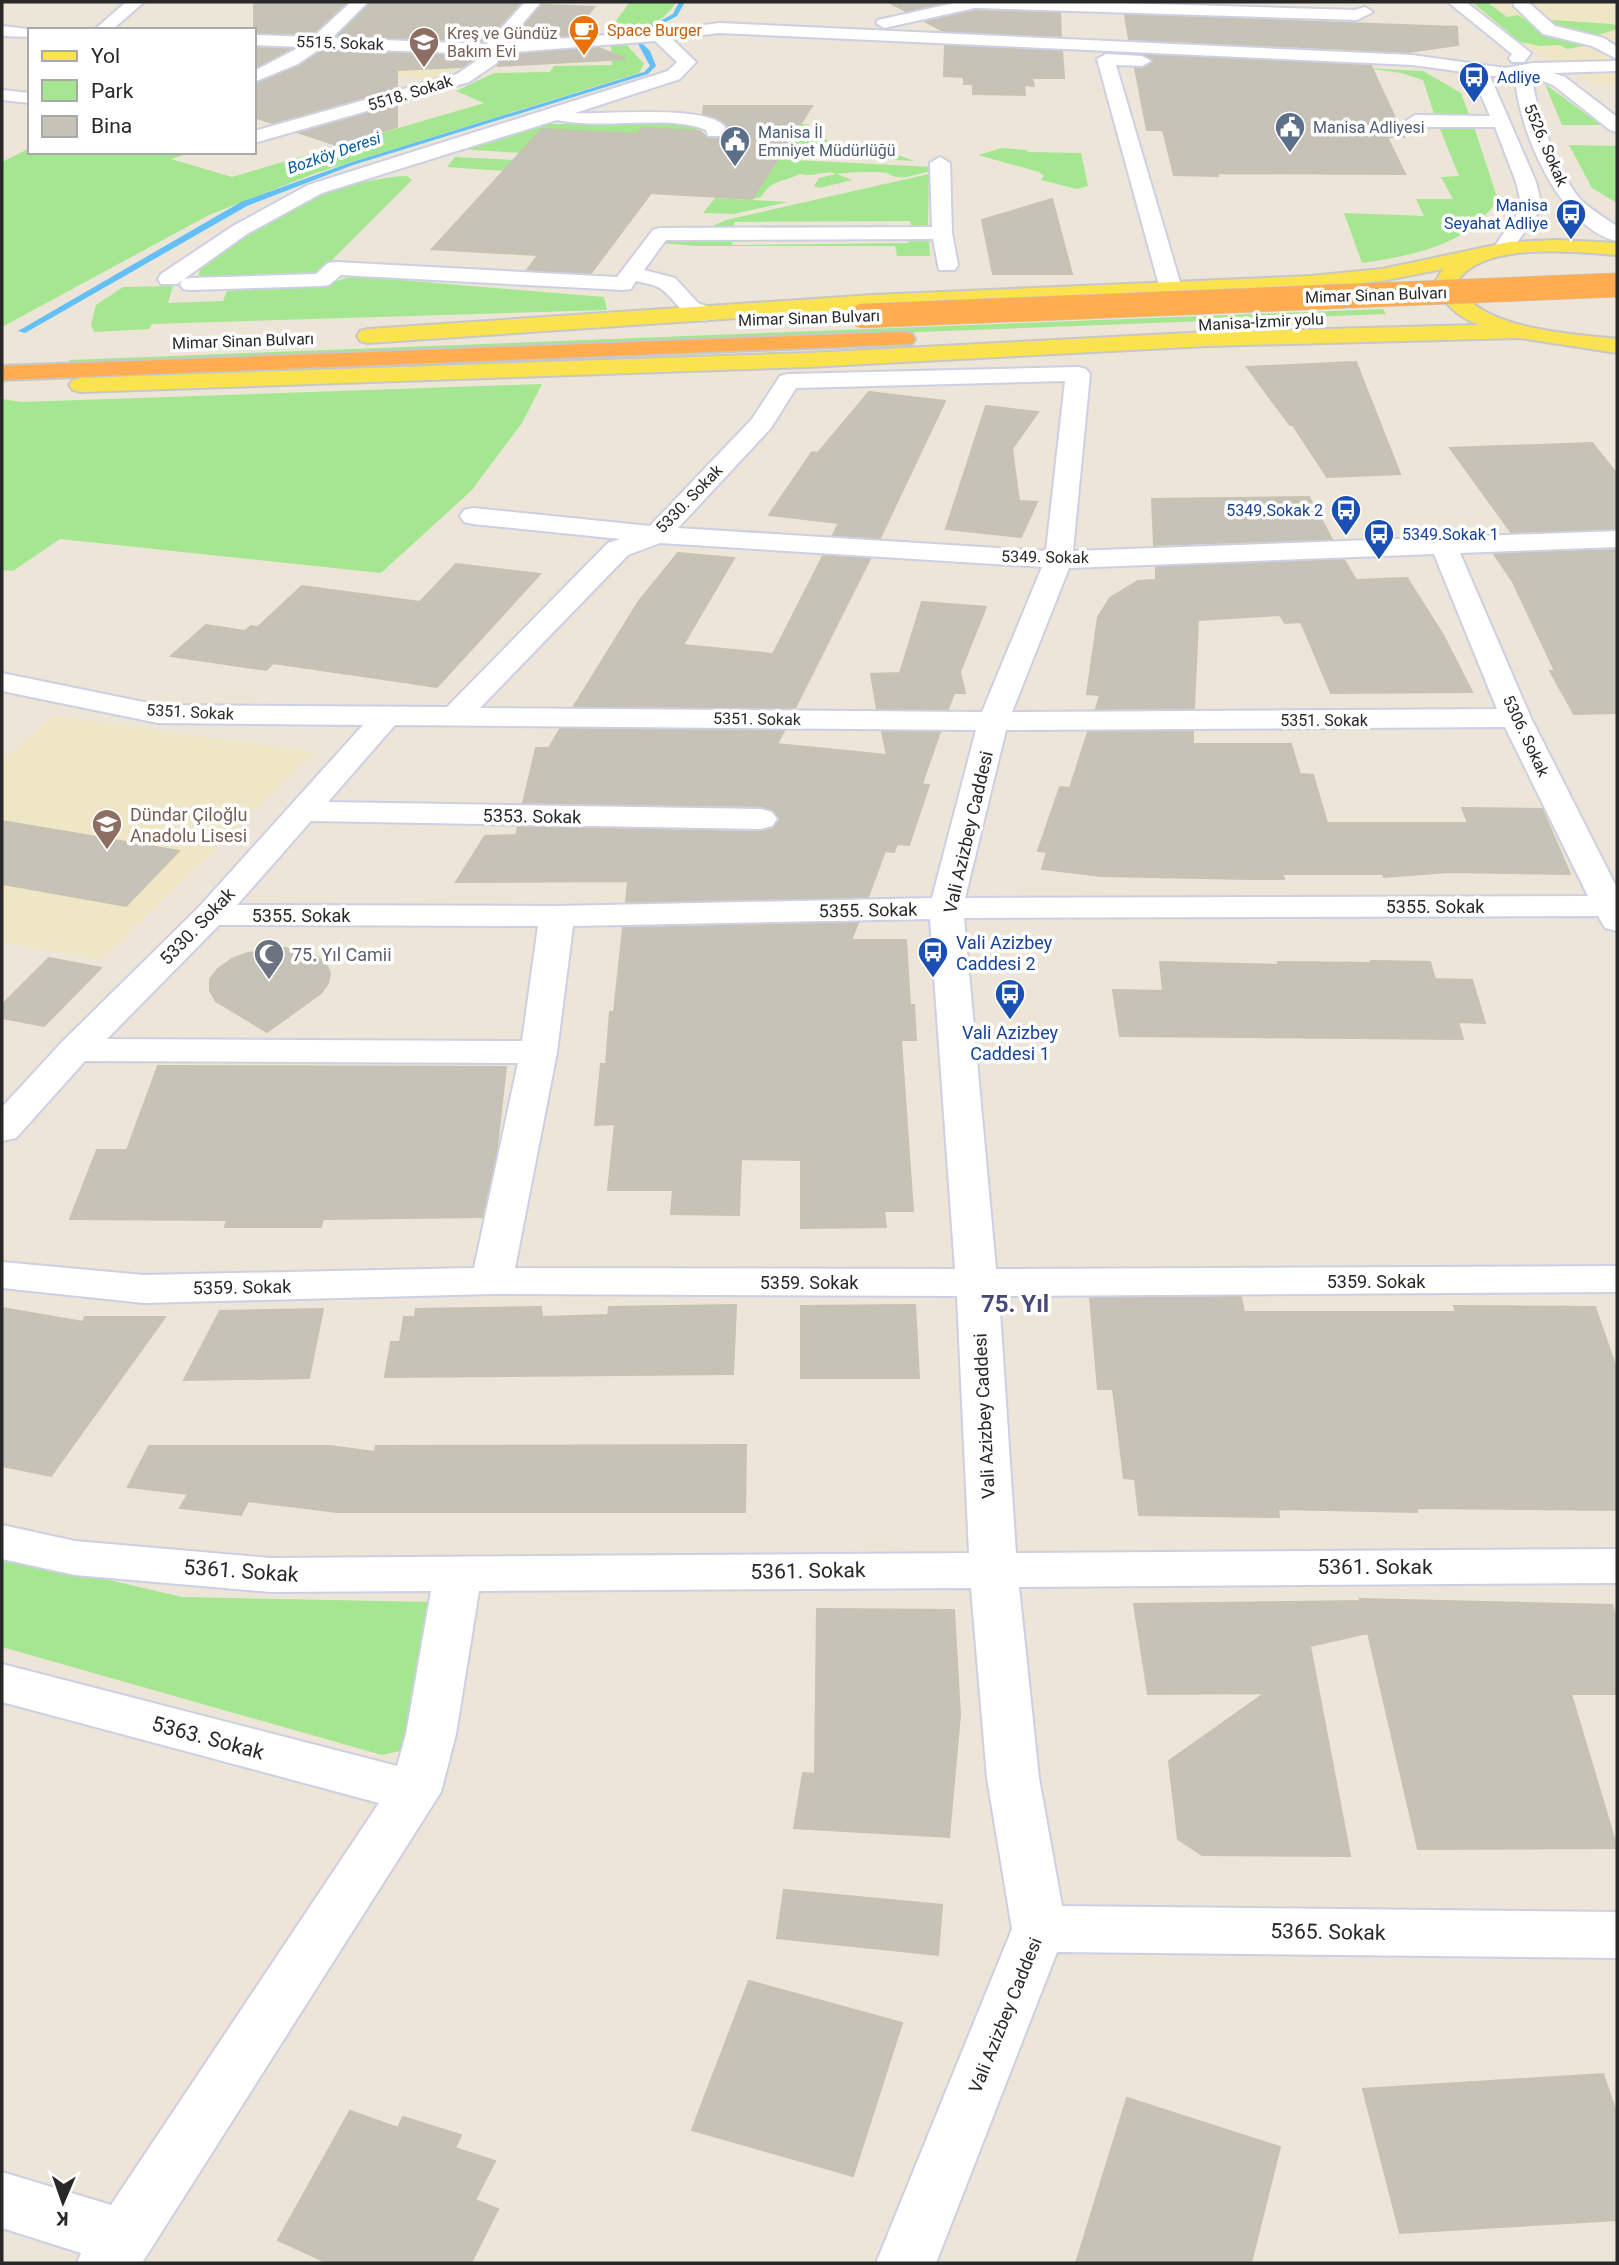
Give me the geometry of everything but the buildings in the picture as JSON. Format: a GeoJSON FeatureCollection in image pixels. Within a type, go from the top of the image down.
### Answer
{"type":"FeatureCollection","features":[{"type":"Feature","properties":{"kind":"highway","name":"Mimar Sinan Bulvarı"},"geometry":{"type":"LineString","coordinates":[[341,337],[1617,285]]}},
{"type":"Feature","properties":{"kind":"highway","name":"Manisa-İzmir yolu"},"geometry":{"type":"LineString","coordinates":[[904,339],[1617,306]]}},
{"type":"Feature","properties":{"kind":"highway","name":"Mimar Sinan Bulvarı"},"geometry":{"type":"LineString","coordinates":[[2,373],[391,356],[904,339]]}},
{"type":"Feature","properties":{"kind":"highway"},"geometry":{"type":"LineString","coordinates":[[2,388],[809,344]]}},
{"type":"Feature","properties":{"kind":"highway"},"geometry":{"type":"LineString","coordinates":[[2,351],[97,347]]}},
{"type":"Feature","properties":{"kind":"main road"},"geometry":{"type":"LineString","coordinates":[[368,336],[872,302],[1310,282],[1382,275],[1502,250],[1550,245],[1617,249]]}},
{"type":"Feature","properties":{"kind":"main road"},"geometry":{"type":"LineString","coordinates":[[1478,256],[1455,267],[1446,282],[1452,297],[1472,313],[1520,331],[1549,338],[1617,345]]}},
{"type":"Feature","properties":{"kind":"main road"},"geometry":{"type":"LineString","coordinates":[[81,385],[808,360],[1222,338],[1520,331]]}},
{"type":"Feature","properties":{"kind":"main road"},"geometry":{"type":"LineString","coordinates":[[1549,338],[1617,370]]}},
{"type":"Feature","properties":{"kind":"street"},"geometry":{"type":"LineString","coordinates":[[104,28],[136,2]]}},
{"type":"Feature","properties":{"kind":"street"},"geometry":{"type":"LineString","coordinates":[[256,76],[292,60],[317,43],[360,2]]}},
{"type":"Feature","properties":{"kind":"street","name":"5518. Sokak"},"geometry":{"type":"LineString","coordinates":[[256,136],[463,78],[491,60],[491,49],[533,2]]}},
{"type":"Feature","properties":{"kind":"street"},"geometry":{"type":"LineString","coordinates":[[859,31],[977,2],[1357,15],[1372,13],[1353,9],[1168,2]]}},
{"type":"Feature","properties":{"kind":"street"},"geometry":{"type":"LineString","coordinates":[[1041,2],[1049,2]]}},
{"type":"Feature","properties":{"kind":"street","name":"5526. Sokak"},"geometry":{"type":"LineString","coordinates":[[1456,2],[1522,53],[1528,105],[1561,184],[1572,202],[1617,235]]}},
{"type":"Feature","properties":{"kind":"street"},"geometry":{"type":"LineString","coordinates":[[1520,3],[1549,30],[1598,42],[1617,56]]}},
{"type":"Feature","properties":{"kind":"street"},"geometry":{"type":"LineString","coordinates":[[719,28],[729,12]]}},
{"type":"Feature","properties":{"kind":"street","name":"5515. Sokak"},"geometry":{"type":"LineString","coordinates":[[256,40],[491,49],[659,36],[719,28],[1412,60],[1474,60],[1495,72],[1525,67]]}},
{"type":"Feature","properties":{"kind":"street"},"geometry":{"type":"LineString","coordinates":[[2,31],[28,32]]}},
{"type":"Feature","properties":{"kind":"street"},"geometry":{"type":"LineString","coordinates":[[169,279],[240,230],[315,189],[674,75],[687,62],[659,36]]}},
{"type":"Feature","properties":{"kind":"street"},"geometry":{"type":"LineString","coordinates":[[1598,42],[1617,36]]}},
{"type":"Feature","properties":{"kind":"street"},"geometry":{"type":"LineString","coordinates":[[1525,67],[1617,56]]}},
{"type":"Feature","properties":{"kind":"street"},"geometry":{"type":"LineString","coordinates":[[1158,62],[1106,59],[1171,289]]}},
{"type":"Feature","properties":{"kind":"street","name":"5526. Sokak"},"geometry":{"type":"LineString","coordinates":[[1474,60],[1526,182],[1532,207],[1502,250]]}},
{"type":"Feature","properties":{"kind":"street"},"geometry":{"type":"LineString","coordinates":[[1525,67],[1617,66]]}},
{"type":"Feature","properties":{"kind":"street"},"geometry":{"type":"LineString","coordinates":[[1525,67],[1559,81],[1617,126]]}},
{"type":"Feature","properties":{"kind":"street"},"geometry":{"type":"LineString","coordinates":[[2,95],[27,95]]}},
{"type":"Feature","properties":{"kind":"street"},"geometry":{"type":"LineString","coordinates":[[556,114],[599,120],[683,119],[710,122],[716,127],[715,132]]}},
{"type":"Feature","properties":{"kind":"street"},"geometry":{"type":"LineString","coordinates":[[256,119],[303,124]]}},
{"type":"Feature","properties":{"kind":"street"},"geometry":{"type":"LineString","coordinates":[[1415,121],[1502,122]]}},
{"type":"Feature","properties":{"kind":"street"},"geometry":{"type":"LineString","coordinates":[[940,163],[942,233],[947,265]]}},
{"type":"Feature","properties":{"kind":"street"},"geometry":{"type":"LineString","coordinates":[[664,227],[698,229],[704,222],[699,216],[689,214]]}},
{"type":"Feature","properties":{"kind":"street"},"geometry":{"type":"LineString","coordinates":[[664,227],[942,233]]}},
{"type":"Feature","properties":{"kind":"street"},"geometry":{"type":"LineString","coordinates":[[627,279],[664,227]]}},
{"type":"Feature","properties":{"kind":"street"},"geometry":{"type":"LineString","coordinates":[[191,284],[321,280],[336,268],[627,279],[667,283],[690,308],[707,314]]}},
{"type":"Feature","properties":{"kind":"street"},"geometry":{"type":"LineString","coordinates":[[627,279],[648,293],[653,303],[646,314],[637,318]]}},
{"type":"Feature","properties":{"kind":"street","name":"Vali Azizbey Caddesi"},"geometry":{"type":"LineString","coordinates":[[788,381],[1078,374],[1059,560],[993,722],[946,908],[977,1283],[993,1569],[1013,1778],[1039,1929],[906,2263]]}},
{"type":"Feature","properties":{"kind":"street","name":"5330. Sokak"},"geometry":{"type":"LineString","coordinates":[[455,716],[618,550],[657,535],[762,423],[788,381]]}},
{"type":"Feature","properties":{"kind":"street","name":"5349. Sokak"},"geometry":{"type":"LineString","coordinates":[[474,516],[657,535],[1059,560],[1617,539]]}},
{"type":"Feature","properties":{"kind":"street","name":"5306. Sokak"},"geometry":{"type":"LineString","coordinates":[[1444,546],[1516,718],[1613,914]]}},
{"type":"Feature","properties":{"kind":"street","name":"5351. Sokak"},"geometry":{"type":"LineString","coordinates":[[4,685],[158,714],[993,722],[1516,718]]}},
{"type":"Feature","properties":{"kind":"street","name":"5330. Sokak"},"geometry":{"type":"LineString","coordinates":[[2,1130],[75,1050],[209,915],[386,717]]}},
{"type":"Feature","properties":{"kind":"street","name":"5353. Sokak"},"geometry":{"type":"LineString","coordinates":[[303,811],[761,818]]}},
{"type":"Feature","properties":{"kind":"street","name":"5355. Sokak"},"geometry":{"type":"LineString","coordinates":[[209,915],[557,916],[946,908],[1613,914]]}},
{"type":"Feature","properties":{"kind":"street"},"geometry":{"type":"LineString","coordinates":[[492,1281],[539,1052],[557,916]]}},
{"type":"Feature","properties":{"kind":"street"},"geometry":{"type":"LineString","coordinates":[[75,1050],[539,1052]]}},
{"type":"Feature","properties":{"kind":"street","name":"5359. Sokak"},"geometry":{"type":"LineString","coordinates":[[2,1275],[144,1289],[492,1281],[977,1283],[1617,1279]]}},
{"type":"Feature","properties":{"kind":"street","name":"5361. Sokak"},"geometry":{"type":"LineString","coordinates":[[2,1542],[75,1558],[270,1575],[1617,1566]]}},
{"type":"Feature","properties":{"kind":"street"},"geometry":{"type":"LineString","coordinates":[[2,2200],[115,2250],[415,1792],[431,1734],[458,1575]]}},
{"type":"Feature","properties":{"kind":"street","name":"5363. Sokak"},"geometry":{"type":"LineString","coordinates":[[2,1683],[415,1792]]}},
{"type":"Feature","properties":{"kind":"street","name":"5365. Sokak"},"geometry":{"type":"LineString","coordinates":[[1039,1929],[1617,1935]]}},
{"type":"Feature","properties":{"kind":"shaded area"},"geometry":{"type":"Polygon","coordinates":[[[1470,2],[1617,2],[1617,86],[1594,84],[1512,38],[1470,2]]]}},
{"type":"Feature","properties":{"kind":"shaded area","name":"Kreş ve Gündüz Bakım Evi"},"geometry":{"type":"Polygon","coordinates":[[[417,55],[469,64],[428,81],[382,73],[417,55]]]}},
{"type":"Feature","properties":{"kind":"shaded area","name":"Dündar Çiloğlu Anadolu Lisesi"},"geometry":{"type":"Polygon","coordinates":[[[53,716],[315,752],[101,960],[2,942],[2,761],[53,716]]]}},
{"type":"Feature","properties":{"kind":"green space"},"geometry":{"type":"Polygon","coordinates":[[[630,2],[676,2],[671,10],[648,27],[630,33],[611,33],[610,29],[630,2]]]}},
{"type":"Feature","properties":{"kind":"green space"},"geometry":{"type":"Polygon","coordinates":[[[1472,2],[1487,2],[1507,17],[1518,15],[1539,31],[1571,38],[1584,46],[1567,49],[1560,45],[1540,46],[1520,42],[1472,2]]]}},
{"type":"Feature","properties":{"kind":"green space"},"geometry":{"type":"Polygon","coordinates":[[[1554,20],[1611,24],[1617,25],[1617,29],[1588,38],[1546,23],[1554,20]]]}},
{"type":"Feature","properties":{"kind":"green space"},"geometry":{"type":"Polygon","coordinates":[[[626,44],[644,64],[639,73],[316,173],[209,215],[2,327],[2,162],[28,149],[28,154],[187,154],[171,159],[232,177],[484,103],[456,91],[494,73],[550,72],[554,66],[612,65],[611,46],[626,44]]]}},
{"type":"Feature","properties":{"kind":"green space"},"geometry":{"type":"Polygon","coordinates":[[[1365,68],[1423,71],[1461,93],[1470,117],[1435,117],[1423,80],[1401,73],[1365,68]]]}},
{"type":"Feature","properties":{"kind":"green space"},"geometry":{"type":"Polygon","coordinates":[[[1545,84],[1601,125],[1562,125],[1545,84]]]}},
{"type":"Feature","properties":{"kind":"green space"},"geometry":{"type":"Polygon","coordinates":[[[531,124],[688,124],[698,128],[696,131],[643,128],[637,134],[521,153],[458,149],[531,124]]]}},
{"type":"Feature","properties":{"kind":"green space"},"geometry":{"type":"Polygon","coordinates":[[[810,124],[795,129],[884,159],[797,155],[795,160],[932,167],[930,171],[905,177],[876,172],[837,174],[852,180],[819,188],[814,186],[819,178],[836,174],[800,174],[774,184],[761,197],[752,199],[788,143],[737,125],[810,124]]]}},
{"type":"Feature","properties":{"kind":"green space"},"geometry":{"type":"Polygon","coordinates":[[[1438,124],[1473,124],[1498,200],[1475,225],[1447,242],[1405,256],[1362,263],[1344,213],[1424,216],[1416,199],[1453,199],[1441,177],[1459,176],[1438,124]]]}},
{"type":"Feature","properties":{"kind":"green space"},"geometry":{"type":"Polygon","coordinates":[[[1569,145],[1617,146],[1617,203],[1592,188],[1569,145]]]}},
{"type":"Feature","properties":{"kind":"green space"},"geometry":{"type":"Polygon","coordinates":[[[1002,148],[1028,152],[1081,153],[1088,186],[1077,189],[1041,180],[1044,176],[1039,172],[978,155],[1002,148]]]}},
{"type":"Feature","properties":{"kind":"green space"},"geometry":{"type":"Polygon","coordinates":[[[900,156],[915,161],[887,160],[900,156]]]}},
{"type":"Feature","properties":{"kind":"green space"},"geometry":{"type":"Polygon","coordinates":[[[455,157],[514,160],[504,171],[447,167],[455,157]]]}},
{"type":"Feature","properties":{"kind":"green space"},"geometry":{"type":"Polygon","coordinates":[[[929,174],[928,225],[912,227],[910,221],[735,222],[733,228],[710,227],[726,220],[929,174]]]}},
{"type":"Feature","properties":{"kind":"green space"},"geometry":{"type":"Polygon","coordinates":[[[407,176],[412,180],[328,264],[314,274],[202,279],[199,276],[200,268],[222,249],[339,183],[407,176]]]}},
{"type":"Feature","properties":{"kind":"green space"},"geometry":{"type":"Polygon","coordinates":[[[715,198],[788,202],[734,214],[703,213],[715,198]]]}},
{"type":"Feature","properties":{"kind":"green space"},"geometry":{"type":"Polygon","coordinates":[[[663,239],[732,239],[732,245],[908,243],[910,239],[929,239],[930,256],[897,256],[895,246],[695,246],[661,243],[663,239]]]}},
{"type":"Feature","properties":{"kind":"green space"},"geometry":{"type":"Polygon","coordinates":[[[352,276],[604,297],[607,310],[152,324],[149,329],[94,332],[91,325],[96,305],[123,287],[173,286],[168,303],[223,301],[227,291],[235,291],[235,288],[322,286],[352,276]]]}},
{"type":"Feature","properties":{"kind":"green space"},"geometry":{"type":"Polygon","coordinates":[[[1383,309],[1386,314],[66,365],[70,360],[1383,309]]]}},
{"type":"Feature","properties":{"kind":"green space"},"geometry":{"type":"Polygon","coordinates":[[[542,384],[522,423],[472,490],[381,573],[60,539],[13,571],[2,570],[2,399],[22,402],[542,384]]]}},
{"type":"Feature","properties":{"kind":"green space"},"geometry":{"type":"Polygon","coordinates":[[[2,1555],[182,1597],[431,1602],[404,1750],[382,1755],[2,1647],[2,1555]]]}},
{"type":"Feature","properties":{"kind":"waterway","name":"Bozköy Deresi"},"geometry":{"type":"LineString","coordinates":[[645,31],[675,15],[682,2]]}},
{"type":"Feature","properties":{"kind":"waterway","name":"Bozköy Deresi"},"geometry":{"type":"LineString","coordinates":[[22,331],[244,204],[351,164],[646,73],[653,66],[647,51],[639,43]]}},
{"type":"Feature","properties":{"kind":"place","name":"Space Burger"},"geometry":{"type":"Point","coordinates":[584,57]}},
{"type":"Feature","properties":{"kind":"place","name":"Kreş ve Gündüz Bakım Evi"},"geometry":{"type":"Point","coordinates":[424,69]}},
{"type":"Feature","properties":{"kind":"place","name":"Adliye"},"geometry":{"type":"Point","coordinates":[1474,104]}},
{"type":"Feature","properties":{"kind":"place","name":"Manisa Adliyesi"},"geometry":{"type":"Point","coordinates":[1290,154]}},
{"type":"Feature","properties":{"kind":"place","name":"Manisa İl Emniyet Müdürlüğü"},"geometry":{"type":"Point","coordinates":[735,168]}},
{"type":"Feature","properties":{"kind":"place","name":"Manisa Seyahat Adliye"},"geometry":{"type":"Point","coordinates":[1571,241]}},
{"type":"Feature","properties":{"kind":"place","name":"5349.Sokak 2"},"geometry":{"type":"Point","coordinates":[1346,537]}},
{"type":"Feature","properties":{"kind":"place","name":"5349.Sokak 1"},"geometry":{"type":"Point","coordinates":[1379,561]}},
{"type":"Feature","properties":{"kind":"place","name":"Dündar Çiloğlu Anadolu Lisesi"},"geometry":{"type":"Point","coordinates":[107,851]}},
{"type":"Feature","properties":{"kind":"place","name":"Vali Azizbey Caddesi 2"},"geometry":{"type":"Point","coordinates":[933,979]}},
{"type":"Feature","properties":{"kind":"place","name":"75. Yıl Camii"},"geometry":{"type":"Point","coordinates":[269,981]}},
{"type":"Feature","properties":{"kind":"place","name":"Vali Azizbey Caddesi 1"},"geometry":{"type":"Point","coordinates":[1010,1021]}},
{"type":"Feature","properties":{"kind":"district","name":"75. Yıl"},"geometry":{"type":"Point","coordinates":[1015,1304]}}]}
